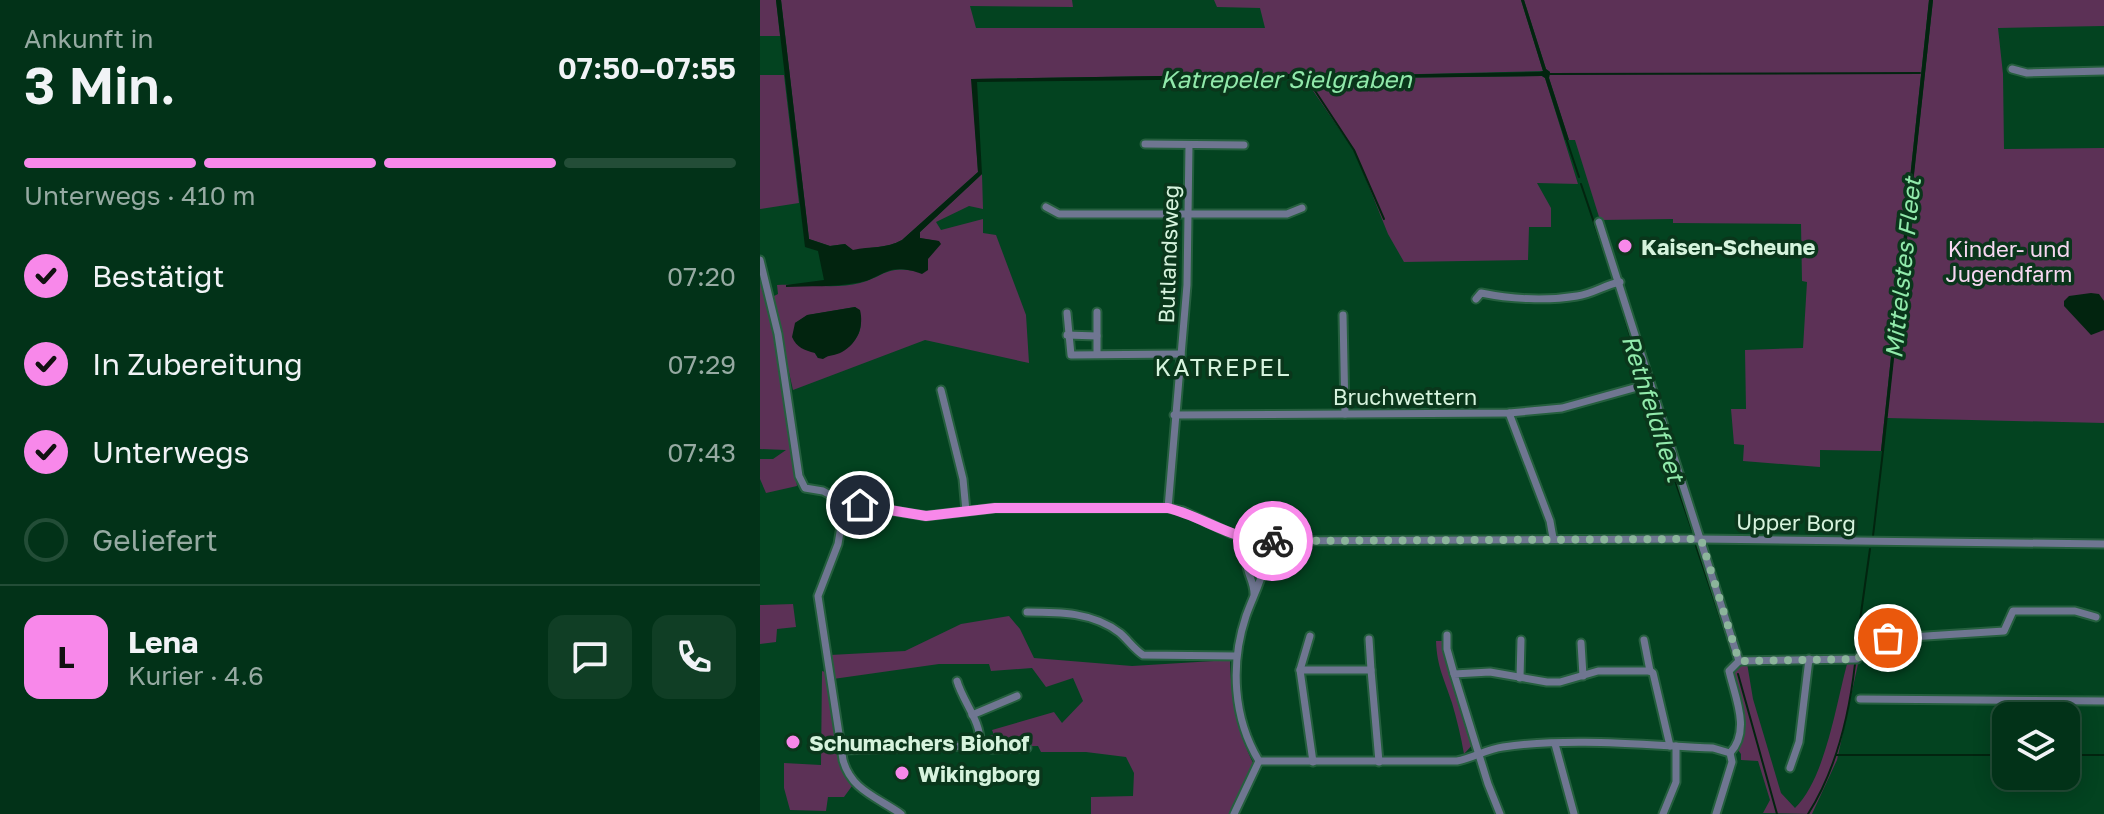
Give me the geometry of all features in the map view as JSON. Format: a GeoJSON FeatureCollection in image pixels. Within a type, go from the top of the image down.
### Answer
{"type":"FeatureCollection","features":[{"type":"Feature","properties":{"kind":"street"},"geometry":{"type":"LineString","coordinates":[[2012,69],[2027,73],[2104,71]]}},
{"type":"Feature","properties":{"kind":"street"},"geometry":{"type":"LineString","coordinates":[[1145,144],[1244,145]]}},
{"type":"Feature","properties":{"kind":"street","name":"Butlandsweg"},"geometry":{"type":"LineString","coordinates":[[1168,508],[1187,285],[1189,145]]}},
{"type":"Feature","properties":{"kind":"street"},"geometry":{"type":"LineString","coordinates":[[1046,207],[1059,214],[1287,214],[1302,208]]}},
{"type":"Feature","properties":{"kind":"street"},"geometry":{"type":"LineString","coordinates":[[1599,222],[1739,661]]}},
{"type":"Feature","properties":{"kind":"street","name":"Upper Borg"},"geometry":{"type":"LineString","coordinates":[[760,260],[778,334],[799,476],[805,488],[823,491],[845,503],[926,516],[995,508],[1168,508],[1183,511],[1232,534],[1263,541],[1553,538],[2104,544]]}},
{"type":"Feature","properties":{"kind":"street"},"geometry":{"type":"LineString","coordinates":[[1476,299],[1481,293],[1504,298],[1577,296],[1594,292],[1606,284],[1620,282]]}},
{"type":"Feature","properties":{"kind":"street"},"geometry":{"type":"LineString","coordinates":[[1097,312],[1097,354]]}},
{"type":"Feature","properties":{"kind":"street"},"geometry":{"type":"LineString","coordinates":[[1067,313],[1071,355],[1181,354]]}},
{"type":"Feature","properties":{"kind":"street"},"geometry":{"type":"LineString","coordinates":[[1343,315],[1345,414]]}},
{"type":"Feature","properties":{"kind":"street"},"geometry":{"type":"LineString","coordinates":[[1067,335],[1097,336]]}},
{"type":"Feature","properties":{"kind":"street","name":"Bruchwettern"},"geometry":{"type":"LineString","coordinates":[[1174,415],[1509,413],[1562,408],[1634,388]]}},
{"type":"Feature","properties":{"kind":"street"},"geometry":{"type":"LineString","coordinates":[[941,390],[963,479],[966,511]]}},
{"type":"Feature","properties":{"kind":"street"},"geometry":{"type":"LineString","coordinates":[[1509,413],[1550,521],[1553,538]]}},
{"type":"Feature","properties":{"kind":"street"},"geometry":{"type":"LineString","coordinates":[[845,503],[838,544],[818,596],[842,750],[846,771],[852,782],[901,814]]}},
{"type":"Feature","properties":{"kind":"street"},"geometry":{"type":"LineString","coordinates":[[1259,761],[1249,742],[1240,712],[1236,656],[1265,564],[1260,553],[1263,541]]}},
{"type":"Feature","properties":{"kind":"street"},"geometry":{"type":"LineString","coordinates":[[1254,595],[1253,579],[1246,562],[1252,552],[1260,553]]}},
{"type":"Feature","properties":{"kind":"street"},"geometry":{"type":"LineString","coordinates":[[1259,761],[1457,761],[1500,747],[1555,744],[1673,746],[1728,752],[1738,744],[1741,735],[1729,671],[1739,661],[1857,659],[1864,640],[2004,631],[2013,611],[2075,611],[2096,617]]}},
{"type":"Feature","properties":{"kind":"street"},"geometry":{"type":"LineString","coordinates":[[1027,612],[1065,612],[1092,619],[1115,629],[1143,655],[1236,656]]}},
{"type":"Feature","properties":{"kind":"street"},"geometry":{"type":"LineString","coordinates":[[1447,635],[1447,649],[1454,674],[1500,814]]}},
{"type":"Feature","properties":{"kind":"street"},"geometry":{"type":"LineString","coordinates":[[1310,636],[1300,670],[1313,762]]}},
{"type":"Feature","properties":{"kind":"street"},"geometry":{"type":"LineString","coordinates":[[1369,639],[1379,762]]}},
{"type":"Feature","properties":{"kind":"street"},"geometry":{"type":"LineString","coordinates":[[1520,678],[1521,640]]}},
{"type":"Feature","properties":{"kind":"street"},"geometry":{"type":"LineString","coordinates":[[1644,640],[1673,746],[1676,782],[1663,814]]}},
{"type":"Feature","properties":{"kind":"street"},"geometry":{"type":"LineString","coordinates":[[1581,643],[1583,676]]}},
{"type":"Feature","properties":{"kind":"street"},"geometry":{"type":"LineString","coordinates":[[1790,768],[1799,742],[1809,659]]}},
{"type":"Feature","properties":{"kind":"street"},"geometry":{"type":"LineString","coordinates":[[1300,670],[1371,670]]}},
{"type":"Feature","properties":{"kind":"street"},"geometry":{"type":"LineString","coordinates":[[1454,674],[1490,672],[1547,682],[1598,671],[1650,671]]}},
{"type":"Feature","properties":{"kind":"street"},"geometry":{"type":"LineString","coordinates":[[957,681],[980,730],[980,743]]}},
{"type":"Feature","properties":{"kind":"street"},"geometry":{"type":"LineString","coordinates":[[972,715],[1017,696]]}},
{"type":"Feature","properties":{"kind":"street"},"geometry":{"type":"LineString","coordinates":[[1860,699],[2104,701]]}},
{"type":"Feature","properties":{"kind":"street"},"geometry":{"type":"LineString","coordinates":[[842,750],[980,743],[991,749],[1027,748]]}},
{"type":"Feature","properties":{"kind":"street"},"geometry":{"type":"LineString","coordinates":[[1555,744],[1574,814]]}},
{"type":"Feature","properties":{"kind":"street"},"geometry":{"type":"LineString","coordinates":[[1716,814],[1732,762],[1728,752]]}},
{"type":"Feature","properties":{"kind":"street"},"geometry":{"type":"LineString","coordinates":[[1234,814],[1259,761]]}},
{"type":"Feature","properties":{"kind":"green space"},"geometry":{"type":"Polygon","coordinates":[[[760,0],[776,0],[780,36],[760,36],[760,0]]]}},
{"type":"Feature","properties":{"kind":"green space"},"geometry":{"type":"Polygon","coordinates":[[[781,0],[1072,0],[1073,7],[970,6],[976,28],[1265,28],[1260,8],[1217,7],[1214,0],[1521,0],[1543,71],[1378,75],[1363,70],[1356,73],[972,79],[978,172],[902,240],[853,251],[845,244],[830,246],[809,239],[781,0]]]}},
{"type":"Feature","properties":{"kind":"green space"},"geometry":{"type":"Polygon","coordinates":[[[1524,0],[1929,0],[1881,451],[1820,450],[1820,467],[1743,461],[1744,445],[1734,444],[1731,409],[1746,409],[1745,350],[1803,348],[1807,282],[1802,281],[1801,224],[1673,223],[1673,219],[1600,220],[1575,140],[1569,140],[1549,78],[1550,72],[1546,69],[1524,0]]]}},
{"type":"Feature","properties":{"kind":"green space","name":"Kinder- und Jugendfarm"},"geometry":{"type":"Polygon","coordinates":[[[1933,0],[2104,0],[2104,26],[1998,28],[2003,74],[2004,149],[2104,148],[2104,423],[1887,418],[1933,0]]]}},
{"type":"Feature","properties":{"kind":"green space"},"geometry":{"type":"Polygon","coordinates":[[[760,75],[784,75],[799,203],[760,209],[760,75]]]}},
{"type":"Feature","properties":{"kind":"green space"},"geometry":{"type":"Polygon","coordinates":[[[1542,76],[1578,184],[1537,183],[1551,208],[1551,227],[1529,227],[1528,260],[1404,262],[1388,234],[1355,152],[1305,79],[1542,76]]]}},
{"type":"Feature","properties":{"kind":"green space"},"geometry":{"type":"Polygon","coordinates":[[[982,174],[983,209],[969,206],[936,222],[941,230],[983,219],[983,233],[996,235],[1026,315],[1029,363],[925,340],[793,390],[772,297],[778,294],[777,285],[850,285],[891,271],[915,271],[940,244],[919,238],[920,232],[982,174]],[[855,307],[808,315],[795,323],[818,358],[844,348],[857,338],[861,321],[859,310],[855,307]]]}},
{"type":"Feature","properties":{"kind":"green space"},"geometry":{"type":"Polygon","coordinates":[[[760,274],[778,349],[797,486],[766,493],[760,479],[760,459],[773,459],[786,450],[760,449],[760,274]]]}},
{"type":"Feature","properties":{"kind":"green space"},"geometry":{"type":"Polygon","coordinates":[[[793,604],[796,627],[777,629],[776,642],[760,644],[760,605],[793,604]]]}},
{"type":"Feature","properties":{"kind":"green space"},"geometry":{"type":"Polygon","coordinates":[[[1009,616],[1020,629],[1034,658],[1132,666],[1230,660],[1236,714],[1254,765],[1230,814],[1091,814],[1091,797],[1133,796],[1134,773],[1126,757],[1086,752],[1041,752],[1038,746],[993,747],[989,736],[994,735],[992,730],[1054,712],[1062,723],[1083,701],[1073,678],[1046,687],[1032,668],[991,671],[989,664],[939,664],[833,679],[830,655],[905,651],[961,624],[1009,616]]]}},
{"type":"Feature","properties":{"kind":"green space"},"geometry":{"type":"Polygon","coordinates":[[[1436,641],[1445,641],[1474,743],[1464,754],[1454,709],[1439,665],[1436,641]]]}},
{"type":"Feature","properties":{"kind":"green space"},"geometry":{"type":"Polygon","coordinates":[[[1747,663],[1753,699],[1781,793],[1795,808],[1822,761],[1847,664],[1858,664],[1837,760],[1812,814],[1763,813],[1770,800],[1758,761],[1741,760],[1738,750],[1743,722],[1732,673],[1738,665],[1747,663]]]}},
{"type":"Feature","properties":{"kind":"green space"},"geometry":{"type":"Polygon","coordinates":[[[822,671],[825,672],[841,766],[852,786],[844,797],[828,797],[826,811],[790,810],[784,788],[784,763],[821,765],[822,671]]]}},
{"type":"Feature","properties":{"kind":"water"},"geometry":{"type":"Polygon","coordinates":[[[776,0],[781,0],[809,239],[830,246],[845,244],[853,250],[902,240],[978,172],[971,79],[1356,73],[1363,70],[1378,75],[1540,72],[1543,71],[1521,0],[1524,0],[1546,69],[1550,72],[1549,78],[1569,140],[1565,140],[1542,76],[977,82],[982,174],[920,232],[920,238],[941,244],[928,259],[928,270],[922,274],[893,270],[848,284],[786,287],[824,280],[818,251],[805,247],[776,0]]]}},
{"type":"Feature","properties":{"kind":"water"},"geometry":{"type":"Polygon","coordinates":[[[1929,0],[1933,0],[1884,451],[1881,451],[1929,0]]]}},
{"type":"Feature","properties":{"kind":"water"},"geometry":{"type":"Polygon","coordinates":[[[2099,294],[2104,301],[2104,330],[2091,335],[2064,306],[2064,301],[2069,296],[2099,294]]]}},
{"type":"Feature","properties":{"kind":"water"},"geometry":{"type":"Polygon","coordinates":[[[855,307],[860,310],[861,316],[858,334],[848,348],[839,353],[818,358],[815,353],[799,346],[792,337],[795,323],[807,315],[855,307]]]}},
{"type":"Feature","properties":{"kind":"waterway","name":"Katrepeler Sielgraben"},"geometry":{"type":"LineString","coordinates":[[1550,74],[1920,73]]}},
{"type":"Feature","properties":{"kind":"waterway"},"geometry":{"type":"LineString","coordinates":[[1306,77],[1354,150],[1384,219]]}},
{"type":"Feature","properties":{"kind":"waterway","name":"Rethfeldfleet"},"geometry":{"type":"LineString","coordinates":[[1566,138],[1579,177]]}},
{"type":"Feature","properties":{"kind":"waterway","name":"Rethfeldfleet"},"geometry":{"type":"LineString","coordinates":[[1581,184],[1613,279]]}},
{"type":"Feature","properties":{"kind":"waterway","name":"Rethfeldfleet"},"geometry":{"type":"LineString","coordinates":[[1616,288],[1657,428],[1692,530]]}},
{"type":"Feature","properties":{"kind":"waterway","name":"Mittelstes Fleet"},"geometry":{"type":"LineString","coordinates":[[1873,536],[1883,451]]}},
{"type":"Feature","properties":{"kind":"waterway","name":"Rethfeldfleet"},"geometry":{"type":"LineString","coordinates":[[1696,546],[1732,653]]}},
{"type":"Feature","properties":{"kind":"waterway","name":"Mittelstes Fleet"},"geometry":{"type":"LineString","coordinates":[[1856,649],[1870,549]]}},
{"type":"Feature","properties":{"kind":"waterway","name":"Mittelstes Fleet"},"geometry":{"type":"LineString","coordinates":[[1808,814],[1827,779],[1840,742],[1855,664]]}},
{"type":"Feature","properties":{"kind":"waterway","name":"Rethfeldfleet"},"geometry":{"type":"LineString","coordinates":[[1738,674],[1777,814]]}},
{"type":"Feature","properties":{"kind":"waterway"},"geometry":{"type":"LineString","coordinates":[[1836,755],[1992,755]]}},
{"type":"Feature","properties":{"kind":"waterway"},"geometry":{"type":"LineString","coordinates":[[2080,755],[2104,755]]}},
{"type":"Feature","properties":{"kind":"way so far"},"geometry":{"type":"LineString","coordinates":[[1273,541],[1701,539],[1739,661],[1857,659],[1864,640],[1888,638]]}},
{"type":"Feature","properties":{"kind":"place","name":"Kaisen-Scheune"},"geometry":{"type":"Point","coordinates":[1625,246]}},
{"type":"Feature","properties":{"kind":"place","name":"Schumachers Biohof"},"geometry":{"type":"Point","coordinates":[793,742]}},
{"type":"Feature","properties":{"kind":"place","name":"Wikingborg"},"geometry":{"type":"Point","coordinates":[902,773]}},
{"type":"Feature","properties":{"kind":"district","name":"KATREPEL"},"geometry":{"type":"Point","coordinates":[1223,366]}},
{"type":"Feature","properties":{"kind":"route"},"geometry":{"type":"LineString","coordinates":[[860,505],[926,516],[995,508],[1168,508],[1183,511],[1232,534],[1273,541]]}}]}
